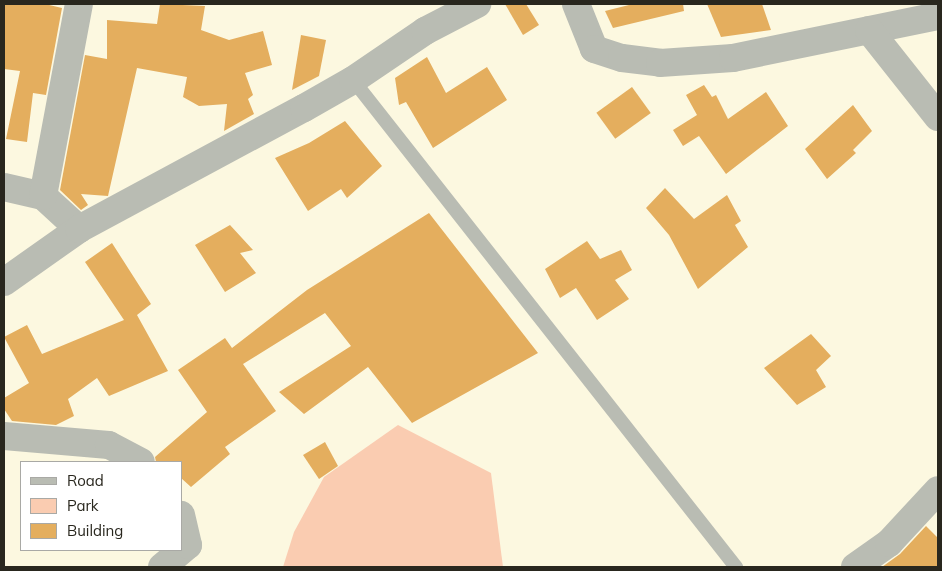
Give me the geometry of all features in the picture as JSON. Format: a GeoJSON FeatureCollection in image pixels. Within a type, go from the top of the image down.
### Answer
{"type":"FeatureCollection","features":[{"type":"Feature","properties":{"kind":"street"},"geometry":{"type":"LineString","coordinates":[[43,196],[79,4]]}},
{"type":"Feature","properties":{"kind":"street"},"geometry":{"type":"LineString","coordinates":[[4,282],[79,229],[353,80],[425,30],[477,4]]}},
{"type":"Feature","properties":{"kind":"street"},"geometry":{"type":"LineString","coordinates":[[576,4],[594,49],[622,58],[660,63],[733,58],[938,16]]}},
{"type":"Feature","properties":{"kind":"street"},"geometry":{"type":"LineString","coordinates":[[869,30],[938,117]]}},
{"type":"Feature","properties":{"kind":"street"},"geometry":{"type":"LineString","coordinates":[[4,187],[43,196],[79,229]]}},
{"type":"Feature","properties":{"kind":"street"},"geometry":{"type":"LineString","coordinates":[[4,436],[109,445],[136,457],[140,461]]}},
{"type":"Feature","properties":{"kind":"street"},"geometry":{"type":"LineString","coordinates":[[856,567],[890,543],[938,490]]}},
{"type":"Feature","properties":{"kind":"street"},"geometry":{"type":"LineString","coordinates":[[182,519],[188,545],[182,550]]}},
{"type":"Feature","properties":{"kind":"street"},"geometry":{"type":"LineString","coordinates":[[162,567],[181,551]]}},
{"type":"Feature","properties":{"kind":"lane"},"geometry":{"type":"LineString","coordinates":[[353,80],[736,567]]}},
{"type":"Feature","properties":{"kind":"green space"},"geometry":{"type":"Polygon","coordinates":[[[398,425],[491,473],[503,567],[283,567],[294,532],[324,477],[398,425]]]}},
{"type":"Feature","properties":{"kind":"building"},"geometry":{"type":"Polygon","coordinates":[[[4,4],[45,4],[62,8],[46,95],[33,93],[27,142],[6,139],[20,71],[4,69],[4,4]]]}},
{"type":"Feature","properties":{"kind":"building"},"geometry":{"type":"Polygon","coordinates":[[[160,4],[205,6],[201,30],[229,40],[263,31],[272,65],[245,73],[253,95],[248,99],[254,114],[224,131],[227,104],[199,106],[183,97],[187,77],[137,68],[108,196],[81,194],[88,205],[81,210],[60,190],[85,55],[107,59],[107,20],[157,24],[160,4]]]}},
{"type":"Feature","properties":{"kind":"building"},"geometry":{"type":"Polygon","coordinates":[[[505,4],[526,4],[539,25],[523,35],[505,4]]]}},
{"type":"Feature","properties":{"kind":"building"},"geometry":{"type":"Polygon","coordinates":[[[633,4],[683,4],[684,11],[613,28],[605,11],[633,4]]]}},
{"type":"Feature","properties":{"kind":"building"},"geometry":{"type":"Polygon","coordinates":[[[707,4],[762,4],[771,30],[721,37],[707,4]]]}},
{"type":"Feature","properties":{"kind":"building"},"geometry":{"type":"Polygon","coordinates":[[[301,35],[326,40],[319,76],[292,90],[301,35]]]}},
{"type":"Feature","properties":{"kind":"building"},"geometry":{"type":"Polygon","coordinates":[[[427,57],[446,93],[487,67],[507,100],[433,148],[406,102],[399,105],[395,78],[427,57]]]}},
{"type":"Feature","properties":{"kind":"building"},"geometry":{"type":"Polygon","coordinates":[[[704,85],[712,97],[716,95],[728,119],[766,92],[788,126],[726,174],[699,136],[683,146],[673,130],[697,115],[686,95],[704,85]]]}},
{"type":"Feature","properties":{"kind":"building"},"geometry":{"type":"Polygon","coordinates":[[[632,87],[651,113],[615,139],[596,113],[632,87]]]}},
{"type":"Feature","properties":{"kind":"building"},"geometry":{"type":"Polygon","coordinates":[[[853,105],[872,131],[853,150],[856,153],[827,179],[805,149],[853,105]]]}},
{"type":"Feature","properties":{"kind":"building"},"geometry":{"type":"Polygon","coordinates":[[[345,121],[382,166],[347,198],[341,189],[308,211],[275,158],[309,143],[345,121]]]}},
{"type":"Feature","properties":{"kind":"building"},"geometry":{"type":"Polygon","coordinates":[[[665,188],[694,219],[727,195],[741,221],[735,225],[748,247],[698,289],[669,235],[646,208],[665,188]]]}},
{"type":"Feature","properties":{"kind":"building"},"geometry":{"type":"Polygon","coordinates":[[[429,213],[538,353],[412,423],[368,367],[304,414],[279,392],[351,346],[325,313],[243,364],[276,411],[225,447],[230,454],[191,487],[182,479],[182,461],[156,461],[155,457],[207,412],[178,370],[225,338],[232,348],[307,290],[429,213]]]}},
{"type":"Feature","properties":{"kind":"building"},"geometry":{"type":"Polygon","coordinates":[[[230,225],[253,250],[240,253],[256,273],[225,292],[195,245],[230,225]]]}},
{"type":"Feature","properties":{"kind":"building"},"geometry":{"type":"Polygon","coordinates":[[[587,241],[600,259],[621,250],[632,270],[615,280],[629,299],[597,320],[576,288],[560,298],[545,269],[587,241]]]}},
{"type":"Feature","properties":{"kind":"building"},"geometry":{"type":"Polygon","coordinates":[[[112,243],[151,304],[137,315],[168,371],[109,396],[97,378],[68,399],[74,416],[56,425],[12,421],[4,409],[4,398],[29,383],[4,337],[27,325],[42,354],[124,320],[85,262],[112,243]]]}},
{"type":"Feature","properties":{"kind":"building"},"geometry":{"type":"Polygon","coordinates":[[[811,334],[831,356],[816,370],[826,387],[797,405],[764,368],[811,334]]]}},
{"type":"Feature","properties":{"kind":"building"},"geometry":{"type":"Polygon","coordinates":[[[325,442],[338,466],[319,479],[303,455],[325,442]]]}},
{"type":"Feature","properties":{"kind":"building"},"geometry":{"type":"Polygon","coordinates":[[[926,526],[938,538],[938,567],[882,567],[900,554],[926,526]]]}}]}
